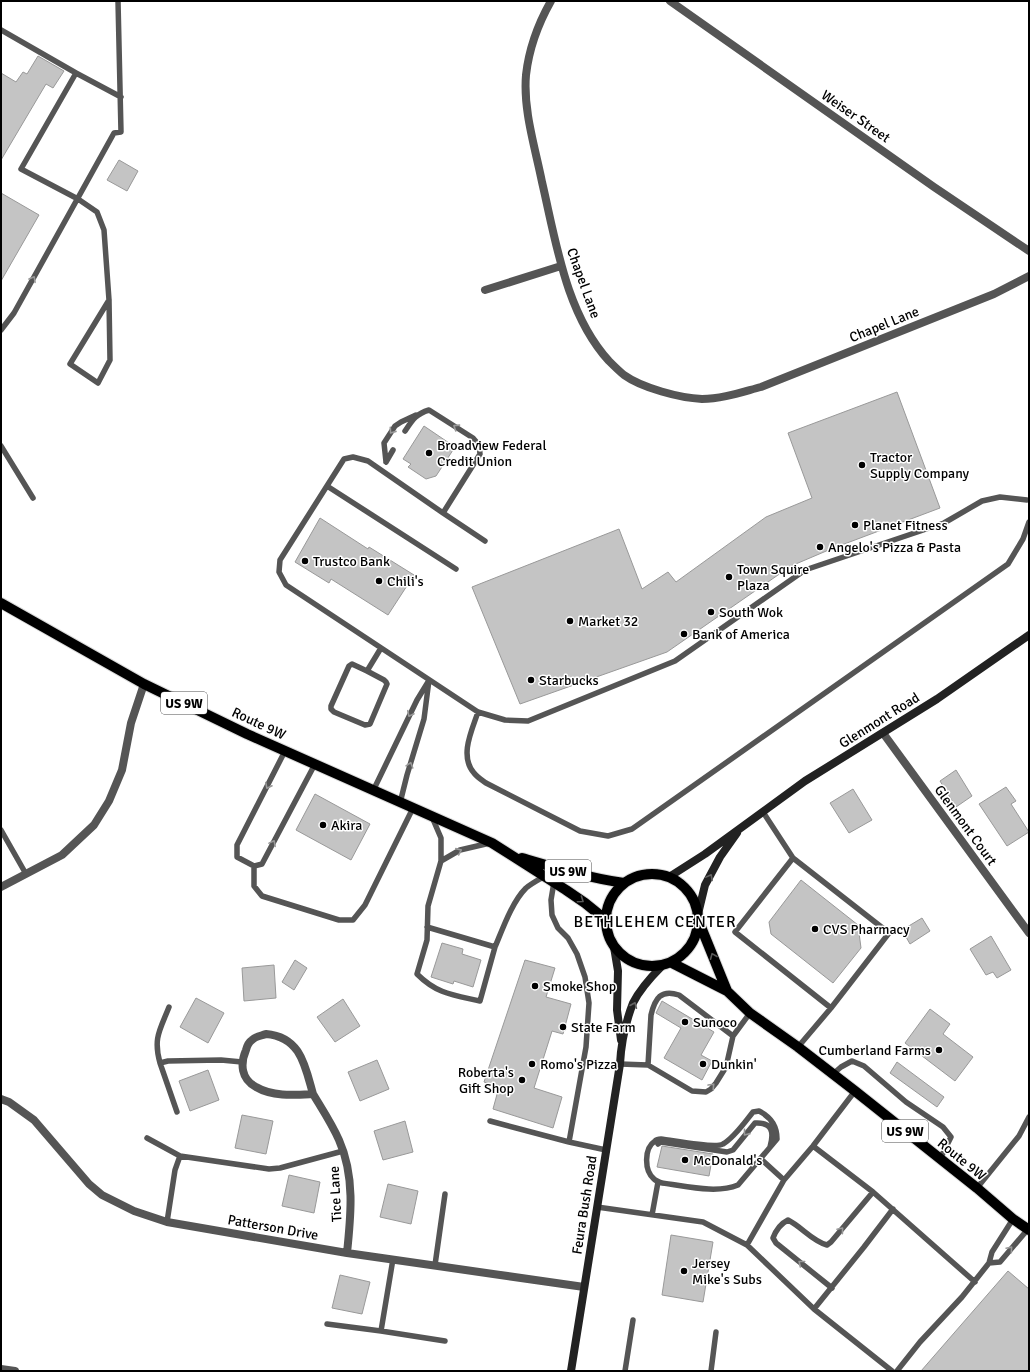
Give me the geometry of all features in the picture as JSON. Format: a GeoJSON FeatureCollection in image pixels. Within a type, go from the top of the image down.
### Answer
{"type":"FeatureCollection","features":[{"type":"Feature","properties":{"kind":"main road","name":"Route 9W"},"geometry":{"type":"LineString","coordinates":[[1,604],[144,684],[285,751],[492,843],[585,902],[606,920]]}},
{"type":"Feature","properties":{"kind":"main road","name":"Glenmont Road"},"geometry":{"type":"LineString","coordinates":[[669,877],[705,854],[805,781],[937,699],[1029,635]]}},
{"type":"Feature","properties":{"kind":"main road","name":"Glenmont Road"},"geometry":{"type":"LineString","coordinates":[[698,918],[705,885],[720,857],[742,826]]}},
{"type":"Feature","properties":{"kind":"main road","name":"Route 9W"},"geometry":{"type":"LineString","coordinates":[[512,855],[605,881],[624,883]]}},
{"type":"Feature","properties":{"kind":"main road"},"geometry":{"type":"LineString","coordinates":[[653,874],[669,877],[680,883],[688,891],[695,902],[698,918],[696,935],[691,946],[682,956],[667,964],[648,967],[635,964],[623,957],[614,947],[608,934],[606,920],[608,906],[614,893],[624,883],[638,876],[653,874]]}},
{"type":"Feature","properties":{"kind":"main road","name":"Route 9W"},"geometry":{"type":"LineString","coordinates":[[698,918],[727,991]]}},
{"type":"Feature","properties":{"kind":"main road","name":"Feura Bush Road"},"geometry":{"type":"LineString","coordinates":[[614,947],[618,971],[617,1010],[622,1042]]}},
{"type":"Feature","properties":{"kind":"main road","name":"Route 9W"},"geometry":{"type":"LineString","coordinates":[[667,964],[727,991],[750,1013],[798,1047],[855,1091],[1028,1230]]}},
{"type":"Feature","properties":{"kind":"main road","name":"Feura Bush Road"},"geometry":{"type":"LineString","coordinates":[[571,1371],[620,1064],[622,1042],[634,1003],[649,980],[667,964]]}},
{"type":"Feature","properties":{"kind":"street","name":"Chapel Lane"},"geometry":{"type":"LineString","coordinates":[[551,1],[542,16],[530,47],[526,75],[526,94],[531,130],[561,266],[576,307],[586,328],[600,351],[624,375],[646,387],[669,394],[702,399],[730,396],[761,387],[994,294],[1029,276]]}},
{"type":"Feature","properties":{"kind":"street","name":"Weiser Street"},"geometry":{"type":"LineString","coordinates":[[670,1],[934,187],[1029,251]]}},
{"type":"Feature","properties":{"kind":"street"},"geometry":{"type":"LineString","coordinates":[[485,290],[561,266]]}},
{"type":"Feature","properties":{"kind":"street"},"geometry":{"type":"LineString","coordinates":[[1,887],[62,855],[94,825],[109,801],[122,770],[131,723],[144,684]]}},
{"type":"Feature","properties":{"kind":"street","name":"Glenmont Court"},"geometry":{"type":"LineString","coordinates":[[883,733],[1029,933]]}},
{"type":"Feature","properties":{"kind":"street","name":"Tice Lane"},"geometry":{"type":"LineString","coordinates":[[242,1062],[250,1040],[266,1034],[274,1035],[296,1047],[313,1094],[339,1139],[346,1160],[350,1184],[351,1210],[347,1253]]}},
{"type":"Feature","properties":{"kind":"street"},"geometry":{"type":"LineString","coordinates":[[242,1062],[244,1074],[248,1081],[267,1092],[286,1096],[313,1094]]}},
{"type":"Feature","properties":{"kind":"street","name":"Patterson Drive"},"geometry":{"type":"LineString","coordinates":[[1,1099],[9,1102],[34,1120],[89,1184],[102,1195],[134,1211],[167,1222],[347,1253],[584,1287]]}},
{"type":"Feature","properties":{"kind":"street"},"geometry":{"type":"LineString","coordinates":[[1,1369],[15,1371]]}},
{"type":"Feature","properties":{"kind":"lane"},"geometry":{"type":"LineString","coordinates":[[2,328],[14,313],[114,133],[122,132],[118,1]]}},
{"type":"Feature","properties":{"kind":"lane"},"geometry":{"type":"LineString","coordinates":[[1,30],[121,97]]}},
{"type":"Feature","properties":{"kind":"lane"},"geometry":{"type":"LineString","coordinates":[[76,73],[21,169],[78,199],[97,212],[104,230],[109,300],[110,360],[98,383],[70,364],[109,300]]}},
{"type":"Feature","properties":{"kind":"lane"},"geometry":{"type":"LineString","coordinates":[[386,462],[384,443],[395,426],[429,410],[473,438],[479,444],[480,454],[442,513]]}},
{"type":"Feature","properties":{"kind":"lane"},"geometry":{"type":"LineString","coordinates":[[405,430],[411,421],[420,413]]}},
{"type":"Feature","properties":{"kind":"lane"},"geometry":{"type":"LineString","coordinates":[[1,446],[33,498]]}},
{"type":"Feature","properties":{"kind":"lane"},"geometry":{"type":"LineString","coordinates":[[381,470],[393,450]]}},
{"type":"Feature","properties":{"kind":"lane"},"geometry":{"type":"LineString","coordinates":[[485,541],[368,461],[353,457],[344,459],[280,560],[279,572],[286,585],[478,712],[505,720],[528,721],[675,661],[805,570],[944,523],[982,501],[1000,497],[1028,501]]}},
{"type":"Feature","properties":{"kind":"lane"},"geometry":{"type":"LineString","coordinates":[[327,486],[456,569]]}},
{"type":"Feature","properties":{"kind":"lane"},"geometry":{"type":"LineString","coordinates":[[478,712],[469,740],[467,759],[473,772],[486,783],[580,831],[608,836],[632,829],[1008,564],[1023,539],[1029,522]]}},
{"type":"Feature","properties":{"kind":"lane"},"geometry":{"type":"LineString","coordinates":[[367,671],[381,648]]}},
{"type":"Feature","properties":{"kind":"lane"},"geometry":{"type":"LineString","coordinates":[[355,665],[367,671],[384,680],[387,684],[370,724],[365,726],[334,712],[331,706],[349,666],[355,665]]}},
{"type":"Feature","properties":{"kind":"lane"},"geometry":{"type":"LineString","coordinates":[[373,791],[417,700],[429,680]]}},
{"type":"Feature","properties":{"kind":"lane"},"geometry":{"type":"LineString","coordinates":[[400,803],[424,719],[429,680]]}},
{"type":"Feature","properties":{"kind":"lane"},"geometry":{"type":"LineString","coordinates":[[285,751],[237,845],[237,857],[254,866],[262,864],[315,764]]}},
{"type":"Feature","properties":{"kind":"lane"},"geometry":{"type":"LineString","coordinates":[[254,866],[254,886],[262,896],[339,920],[353,920],[365,905],[413,808]]}},
{"type":"Feature","properties":{"kind":"lane"},"geometry":{"type":"LineString","coordinates":[[763,812],[793,858],[889,933],[831,1008],[798,1047]]}},
{"type":"Feature","properties":{"kind":"lane"},"geometry":{"type":"LineString","coordinates":[[431,816],[441,838],[441,861],[428,906],[427,940],[417,974],[427,984],[440,991],[480,1001],[495,947],[507,919],[521,894],[533,882],[549,879],[552,915],[558,928],[568,938],[577,954],[585,977],[589,1003],[586,1047],[569,1142]]}},
{"type":"Feature","properties":{"kind":"lane"},"geometry":{"type":"LineString","coordinates":[[1,830],[26,874]]}},
{"type":"Feature","properties":{"kind":"lane"},"geometry":{"type":"LineString","coordinates":[[441,861],[460,850],[492,843]]}},
{"type":"Feature","properties":{"kind":"lane"},"geometry":{"type":"LineString","coordinates":[[793,858],[735,932],[831,1008]]}},
{"type":"Feature","properties":{"kind":"lane"},"geometry":{"type":"LineString","coordinates":[[427,927],[495,947]]}},
{"type":"Feature","properties":{"kind":"lane"},"geometry":{"type":"LineString","coordinates":[[648,1065],[652,1008],[660,995],[673,993],[680,995],[733,1036]]}},
{"type":"Feature","properties":{"kind":"lane"},"geometry":{"type":"LineString","coordinates":[[169,1007],[157,1039],[156,1049],[177,1112]]}},
{"type":"Feature","properties":{"kind":"lane"},"geometry":{"type":"LineString","coordinates":[[620,1064],[648,1065],[692,1091],[706,1092],[711,1089],[726,1067],[733,1036],[750,1013]]}},
{"type":"Feature","properties":{"kind":"lane"},"geometry":{"type":"LineString","coordinates":[[160,1063],[168,1060],[221,1060],[242,1062]]}},
{"type":"Feature","properties":{"kind":"lane"},"geometry":{"type":"LineString","coordinates":[[833,1074],[841,1067],[852,1061],[864,1066],[906,1102],[943,1127],[951,1137],[940,1159]]}},
{"type":"Feature","properties":{"kind":"lane"},"geometry":{"type":"LineString","coordinates":[[747,1245],[784,1180],[813,1146],[855,1091]]}},
{"type":"Feature","properties":{"kind":"lane"},"geometry":{"type":"LineString","coordinates":[[759,1111],[767,1115],[772,1120],[777,1130],[777,1139],[770,1149],[738,1185],[720,1190],[658,1182],[650,1176],[648,1171],[647,1154],[654,1141],[661,1139],[711,1146],[722,1145],[734,1134],[753,1112],[759,1111]]}},
{"type":"Feature","properties":{"kind":"lane"},"geometry":{"type":"LineString","coordinates":[[977,1188],[1019,1136],[1029,1117]]}},
{"type":"Feature","properties":{"kind":"lane"},"geometry":{"type":"LineString","coordinates":[[490,1121],[569,1142],[606,1150]]}},
{"type":"Feature","properties":{"kind":"lane"},"geometry":{"type":"LineString","coordinates":[[649,1148],[661,1142],[727,1152],[733,1150],[755,1123],[761,1122],[767,1124],[771,1129],[773,1136],[770,1149]]}},
{"type":"Feature","properties":{"kind":"lane"},"geometry":{"type":"LineString","coordinates":[[147,1138],[180,1156],[268,1170],[343,1151]]}},
{"type":"Feature","properties":{"kind":"lane"},"geometry":{"type":"LineString","coordinates":[[813,1146],[873,1192],[975,1282]]}},
{"type":"Feature","properties":{"kind":"lane"},"geometry":{"type":"LineString","coordinates":[[167,1222],[175,1170],[180,1156]]}},
{"type":"Feature","properties":{"kind":"lane"},"geometry":{"type":"LineString","coordinates":[[761,1159],[784,1180]]}},
{"type":"Feature","properties":{"kind":"lane"},"geometry":{"type":"LineString","coordinates":[[652,1215],[658,1182]]}},
{"type":"Feature","properties":{"kind":"lane"},"geometry":{"type":"LineString","coordinates":[[832,1288],[776,1243],[773,1238],[775,1231],[788,1220],[821,1244],[827,1245],[873,1192]]}},
{"type":"Feature","properties":{"kind":"lane"},"geometry":{"type":"LineString","coordinates":[[435,1265],[445,1194]]}},
{"type":"Feature","properties":{"kind":"lane"},"geometry":{"type":"LineString","coordinates":[[597,1207],[703,1222],[747,1245],[814,1309],[892,1371]]}},
{"type":"Feature","properties":{"kind":"lane"},"geometry":{"type":"LineString","coordinates":[[814,1309],[893,1209]]}},
{"type":"Feature","properties":{"kind":"lane"},"geometry":{"type":"LineString","coordinates":[[897,1371],[920,1342],[975,1282],[989,1263],[992,1252],[1013,1219]]}},
{"type":"Feature","properties":{"kind":"lane"},"geometry":{"type":"LineString","coordinates":[[989,1263],[1000,1262],[1028,1230]]}},
{"type":"Feature","properties":{"kind":"lane"},"geometry":{"type":"LineString","coordinates":[[381,1331],[393,1259]]}},
{"type":"Feature","properties":{"kind":"lane"},"geometry":{"type":"LineString","coordinates":[[625,1371],[633,1320]]}},
{"type":"Feature","properties":{"kind":"lane"},"geometry":{"type":"LineString","coordinates":[[327,1324],[445,1341]]}},
{"type":"Feature","properties":{"kind":"lane"},"geometry":{"type":"LineString","coordinates":[[711,1371],[716,1332]]}},
{"type":"Feature","properties":{"kind":"building"},"geometry":{"type":"Polygon","coordinates":[[[38,56],[64,71],[53,88],[46,84],[1,160],[1,73],[16,82],[23,72],[27,74],[38,56]]]}},
{"type":"Feature","properties":{"kind":"building"},"geometry":{"type":"Polygon","coordinates":[[[119,160],[138,171],[127,191],[107,180],[119,160]]]}},
{"type":"Feature","properties":{"kind":"building"},"geometry":{"type":"Polygon","coordinates":[[[1,193],[39,215],[1,281],[1,193]]]}},
{"type":"Feature","properties":{"kind":"building"},"geometry":{"type":"Polygon","coordinates":[[[897,392],[940,508],[831,549],[791,566],[667,652],[520,704],[472,587],[619,529],[642,589],[668,572],[676,582],[766,517],[812,498],[788,433],[897,392]]]}},
{"type":"Feature","properties":{"kind":"building","name":"Broadview Federal Credit Union"},"geometry":{"type":"Polygon","coordinates":[[[424,426],[455,447],[436,476],[426,479],[408,467],[411,464],[403,459],[424,426]]]}},
{"type":"Feature","properties":{"kind":"building"},"geometry":{"type":"Polygon","coordinates":[[[320,518],[368,549],[369,547],[414,575],[388,615],[331,579],[329,583],[295,562],[320,518]]]}},
{"type":"Feature","properties":{"kind":"building"},"geometry":{"type":"Polygon","coordinates":[[[956,770],[972,796],[956,807],[940,781],[956,770]]]}},
{"type":"Feature","properties":{"kind":"building"},"geometry":{"type":"Polygon","coordinates":[[[1006,787],[1016,801],[1011,804],[1029,832],[1007,846],[979,804],[1006,787]]]}},
{"type":"Feature","properties":{"kind":"building"},"geometry":{"type":"Polygon","coordinates":[[[853,789],[872,820],[849,833],[830,803],[853,789]]]}},
{"type":"Feature","properties":{"kind":"building"},"geometry":{"type":"Polygon","coordinates":[[[315,794],[370,824],[351,860],[296,830],[315,794]]]}},
{"type":"Feature","properties":{"kind":"building","name":"CVS Pharmacy"},"geometry":{"type":"Polygon","coordinates":[[[801,880],[858,925],[861,948],[833,983],[771,934],[769,922],[801,880]]]}},
{"type":"Feature","properties":{"kind":"building"},"geometry":{"type":"Polygon","coordinates":[[[922,918],[930,931],[910,944],[902,930],[922,918]]]}},
{"type":"Feature","properties":{"kind":"building"},"geometry":{"type":"Polygon","coordinates":[[[991,936],[1011,970],[997,978],[993,972],[986,975],[970,949],[991,936]]]}},
{"type":"Feature","properties":{"kind":"building"},"geometry":{"type":"Polygon","coordinates":[[[442,943],[463,949],[462,954],[481,960],[473,987],[454,981],[453,984],[431,977],[442,943]]]}},
{"type":"Feature","properties":{"kind":"building"},"geometry":{"type":"Polygon","coordinates":[[[295,960],[307,968],[294,990],[282,982],[295,960]]]}},
{"type":"Feature","properties":{"kind":"building"},"geometry":{"type":"Polygon","coordinates":[[[525,960],[555,968],[546,997],[571,1004],[563,1034],[552,1031],[534,1088],[562,1097],[553,1128],[493,1109],[499,1087],[484,1082],[525,960]]]}},
{"type":"Feature","properties":{"kind":"building"},"geometry":{"type":"Polygon","coordinates":[[[274,965],[276,998],[244,1001],[242,968],[274,965]]]}},
{"type":"Feature","properties":{"kind":"building"},"geometry":{"type":"Polygon","coordinates":[[[196,998],[224,1013],[208,1043],[180,1027],[196,998]]]}},
{"type":"Feature","properties":{"kind":"building"},"geometry":{"type":"Polygon","coordinates":[[[343,999],[360,1026],[335,1042],[317,1017],[343,999]]]}},
{"type":"Feature","properties":{"kind":"building"},"geometry":{"type":"Polygon","coordinates":[[[662,1001],[714,1032],[701,1055],[712,1061],[702,1080],[664,1058],[681,1028],[656,1013],[662,1001]]]}},
{"type":"Feature","properties":{"kind":"building","name":"Cumberland Farms"},"geometry":{"type":"Polygon","coordinates":[[[930,1009],[950,1024],[943,1034],[973,1057],[955,1081],[905,1043],[930,1009]]]}},
{"type":"Feature","properties":{"kind":"building"},"geometry":{"type":"Polygon","coordinates":[[[377,1060],[389,1089],[360,1101],[348,1072],[377,1060]]]}},
{"type":"Feature","properties":{"kind":"building"},"geometry":{"type":"Polygon","coordinates":[[[897,1062],[944,1097],[937,1107],[890,1073],[897,1062]]]}},
{"type":"Feature","properties":{"kind":"building"},"geometry":{"type":"Polygon","coordinates":[[[208,1070],[219,1100],[190,1111],[179,1081],[208,1070]]]}},
{"type":"Feature","properties":{"kind":"building"},"geometry":{"type":"Polygon","coordinates":[[[242,1115],[273,1121],[266,1154],[235,1148],[242,1115]]]}},
{"type":"Feature","properties":{"kind":"building"},"geometry":{"type":"Polygon","coordinates":[[[405,1121],[413,1152],[383,1160],[374,1131],[405,1121]]]}},
{"type":"Feature","properties":{"kind":"building","name":"McDonald's"},"geometry":{"type":"Polygon","coordinates":[[[662,1146],[713,1154],[709,1176],[657,1167],[662,1146]]]}},
{"type":"Feature","properties":{"kind":"building"},"geometry":{"type":"Polygon","coordinates":[[[289,1175],[320,1182],[314,1213],[282,1206],[289,1175]]]}},
{"type":"Feature","properties":{"kind":"building"},"geometry":{"type":"Polygon","coordinates":[[[388,1184],[418,1191],[411,1224],[380,1217],[388,1184]]]}},
{"type":"Feature","properties":{"kind":"building"},"geometry":{"type":"Polygon","coordinates":[[[671,1235],[713,1242],[703,1302],[662,1295],[671,1235]]]}},
{"type":"Feature","properties":{"kind":"building"},"geometry":{"type":"Polygon","coordinates":[[[1008,1271],[1029,1289],[1029,1371],[921,1371],[1008,1271]]]}},
{"type":"Feature","properties":{"kind":"building"},"geometry":{"type":"Polygon","coordinates":[[[340,1275],[370,1282],[362,1314],[332,1308],[340,1275]]]}},
{"type":"Feature","properties":{"kind":"place","name":"Broadview Federal Credit Union"},"geometry":{"type":"Point","coordinates":[429,453]}},
{"type":"Feature","properties":{"kind":"place","name":"Tractor Supply Company"},"geometry":{"type":"Point","coordinates":[862,465]}},
{"type":"Feature","properties":{"kind":"place","name":"Planet Fitness"},"geometry":{"type":"Point","coordinates":[855,525]}},
{"type":"Feature","properties":{"kind":"place","name":"Angelo's Pizza & Pasta"},"geometry":{"type":"Point","coordinates":[820,547]}},
{"type":"Feature","properties":{"kind":"place","name":"Trustco Bank"},"geometry":{"type":"Point","coordinates":[305,561]}},
{"type":"Feature","properties":{"kind":"place","name":"Town Squire Plaza"},"geometry":{"type":"Point","coordinates":[729,577]}},
{"type":"Feature","properties":{"kind":"place","name":"Chili's"},"geometry":{"type":"Point","coordinates":[379,581]}},
{"type":"Feature","properties":{"kind":"place","name":"South Wok"},"geometry":{"type":"Point","coordinates":[711,612]}},
{"type":"Feature","properties":{"kind":"place","name":"Market 32"},"geometry":{"type":"Point","coordinates":[570,621]}},
{"type":"Feature","properties":{"kind":"place","name":"Bank of America"},"geometry":{"type":"Point","coordinates":[684,634]}},
{"type":"Feature","properties":{"kind":"place","name":"Starbucks"},"geometry":{"type":"Point","coordinates":[531,680]}},
{"type":"Feature","properties":{"kind":"place","name":"Akira"},"geometry":{"type":"Point","coordinates":[323,825]}},
{"type":"Feature","properties":{"kind":"place","name":"CVS Pharmacy"},"geometry":{"type":"Point","coordinates":[815,929]}},
{"type":"Feature","properties":{"kind":"place","name":"Smoke Shop"},"geometry":{"type":"Point","coordinates":[535,986]}},
{"type":"Feature","properties":{"kind":"place","name":"Sunoco"},"geometry":{"type":"Point","coordinates":[685,1022]}},
{"type":"Feature","properties":{"kind":"place","name":"State Farm"},"geometry":{"type":"Point","coordinates":[563,1027]}},
{"type":"Feature","properties":{"kind":"place","name":"Cumberland Farms"},"geometry":{"type":"Point","coordinates":[939,1050]}},
{"type":"Feature","properties":{"kind":"place","name":"Romo's Pizza"},"geometry":{"type":"Point","coordinates":[532,1064]}},
{"type":"Feature","properties":{"kind":"place","name":"Dunkin'"},"geometry":{"type":"Point","coordinates":[703,1064]}},
{"type":"Feature","properties":{"kind":"place","name":"Roberta's Gift Shop"},"geometry":{"type":"Point","coordinates":[522,1080]}},
{"type":"Feature","properties":{"kind":"place","name":"McDonald's"},"geometry":{"type":"Point","coordinates":[685,1160]}},
{"type":"Feature","properties":{"kind":"place","name":"Jersey Mike's Subs"},"geometry":{"type":"Point","coordinates":[684,1271]}},
{"type":"Feature","properties":{"kind":"district","name":"BETHLEHEM CENTER"},"geometry":{"type":"Point","coordinates":[655,921]}}]}
